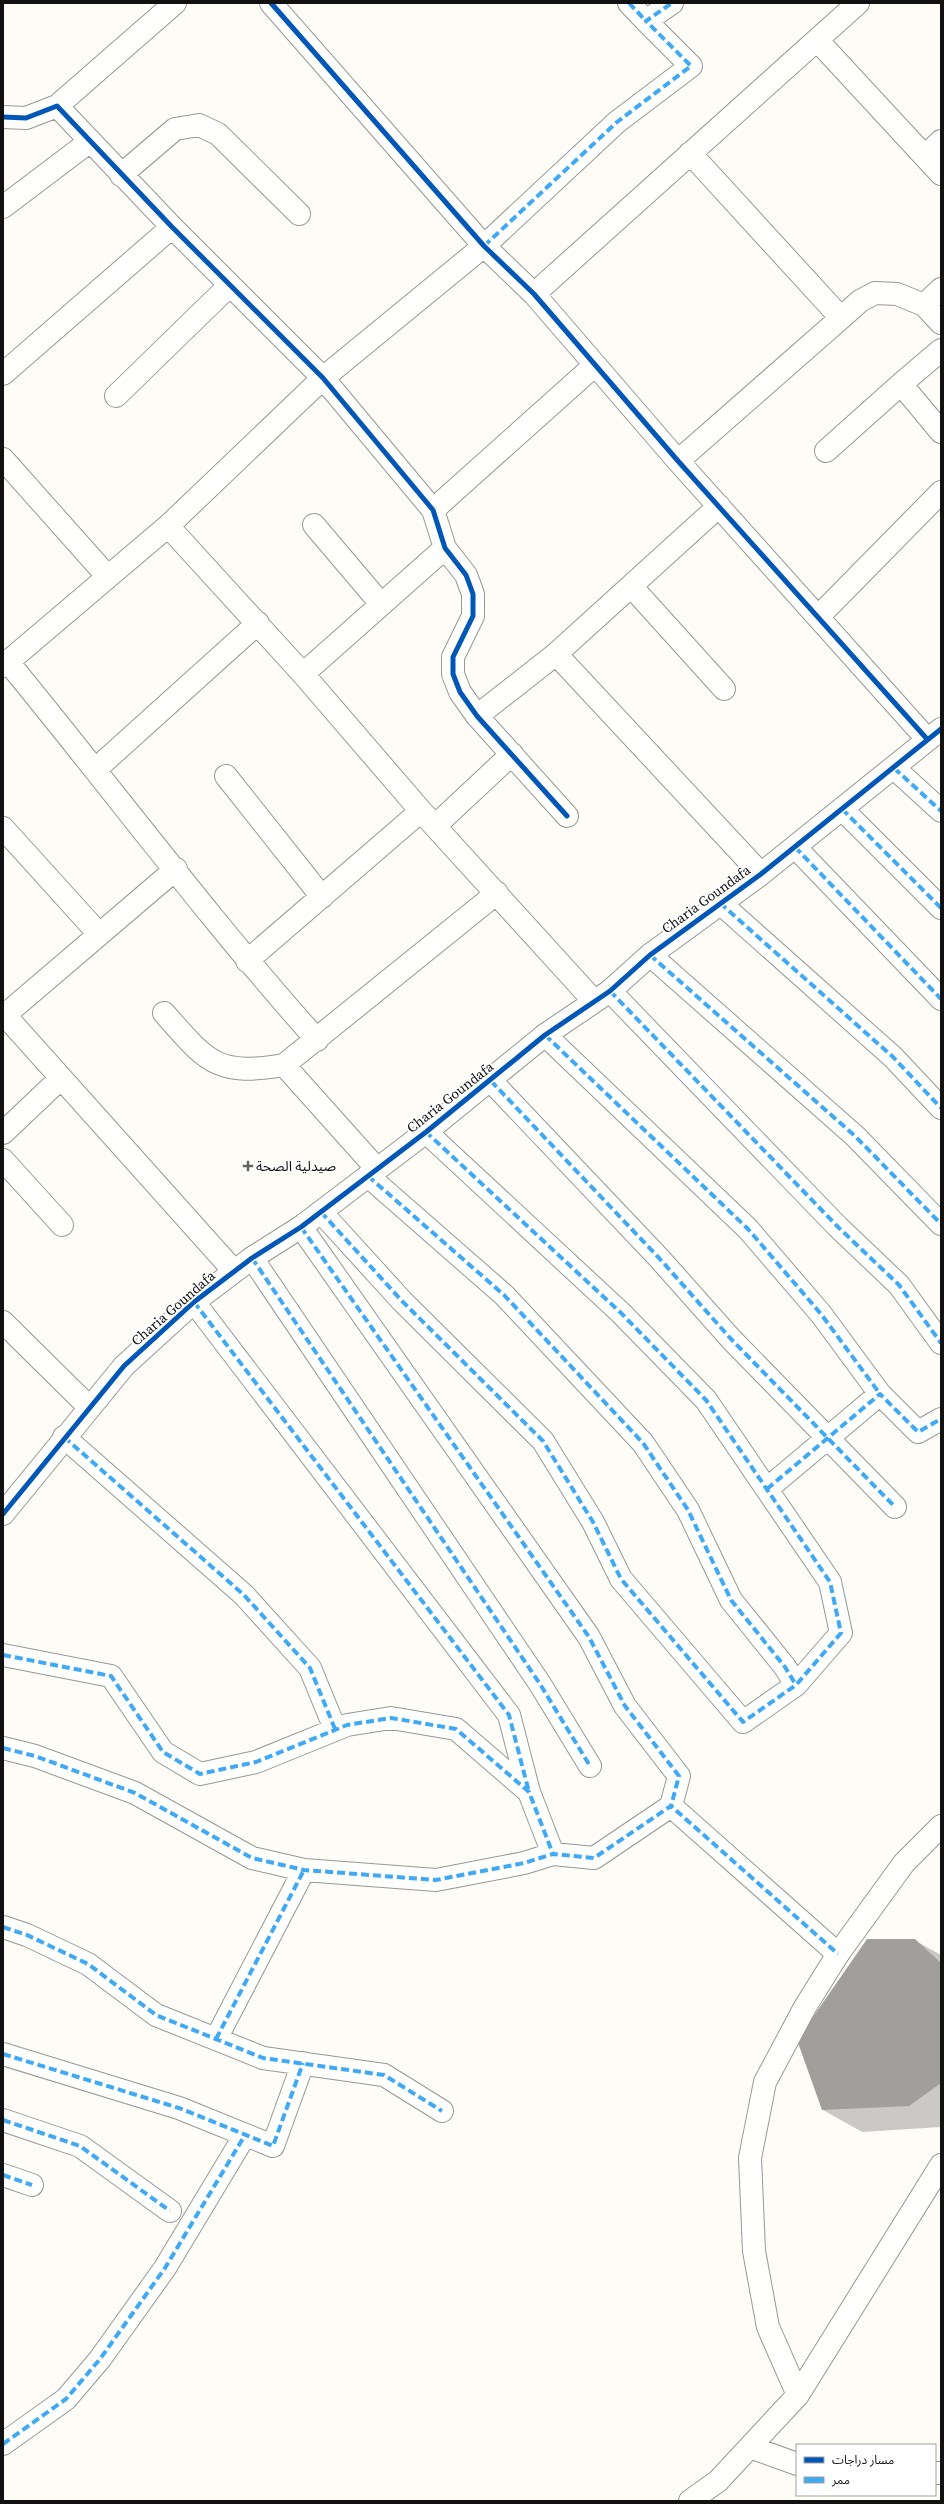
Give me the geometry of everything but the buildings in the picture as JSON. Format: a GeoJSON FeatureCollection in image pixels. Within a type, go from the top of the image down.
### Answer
{"type":"FeatureCollection","features":[{"type":"Feature","properties":{"kind":"street"},"geometry":{"type":"LineString","coordinates":[[3,117],[26,118],[57,106],[175,3]]}},
{"type":"Feature","properties":{"kind":"street"},"geometry":{"type":"LineString","coordinates":[[271,3],[484,246],[534,294],[678,461],[818,617],[934,734]]}},
{"type":"Feature","properties":{"kind":"street"},"geometry":{"type":"LineString","coordinates":[[317,1040],[247,961],[96,769],[5,664],[168,526],[323,378],[484,246],[617,122],[691,66],[629,3]]}},
{"type":"Feature","properties":{"kind":"street"},"geometry":{"type":"LineString","coordinates":[[646,21],[672,3]]}},
{"type":"Feature","properties":{"kind":"street"},"geometry":{"type":"LineString","coordinates":[[534,294],[858,3]]}},
{"type":"Feature","properties":{"kind":"street"},"geometry":{"type":"LineString","coordinates":[[817,40],[941,174]]}},
{"type":"Feature","properties":{"kind":"street"},"geometry":{"type":"LineString","coordinates":[[57,106],[121,175],[323,378],[433,510],[445,548],[466,575],[473,594],[473,616],[453,657],[453,674],[460,692],[477,716],[567,816]]}},
{"type":"Feature","properties":{"kind":"street"},"geometry":{"type":"LineString","coordinates":[[121,175],[175,129],[199,125],[218,134],[299,214]]}},
{"type":"Feature","properties":{"kind":"street"},"geometry":{"type":"LineString","coordinates":[[925,156],[941,141]]}},
{"type":"Feature","properties":{"kind":"street"},"geometry":{"type":"LineString","coordinates":[[3,207],[89,142]]}},
{"type":"Feature","properties":{"kind":"street"},"geometry":{"type":"LineString","coordinates":[[690,153],[841,318]]}},
{"type":"Feature","properties":{"kind":"street"},"geometry":{"type":"LineString","coordinates":[[3,374],[172,227]]}},
{"type":"Feature","properties":{"kind":"street"},"geometry":{"type":"LineString","coordinates":[[116,396],[230,285]]}},
{"type":"Feature","properties":{"kind":"street"},"geometry":{"type":"LineString","coordinates":[[924,305],[941,290]]}},
{"type":"Feature","properties":{"kind":"street"},"geometry":{"type":"LineString","coordinates":[[678,461],[860,301],[875,293],[897,294],[924,305],[941,323]]}},
{"type":"Feature","properties":{"kind":"street"},"geometry":{"type":"LineString","coordinates":[[826,451],[941,350]]}},
{"type":"Feature","properties":{"kind":"street"},"geometry":{"type":"LineString","coordinates":[[433,510],[595,365]]}},
{"type":"Feature","properties":{"kind":"street"},"geometry":{"type":"LineString","coordinates":[[901,384],[941,432]]}},
{"type":"Feature","properties":{"kind":"street"},"geometry":{"type":"LineString","coordinates":[[3,460],[108,577]]}},
{"type":"Feature","properties":{"kind":"street"},"geometry":{"type":"LineString","coordinates":[[818,617],[941,492]]}},
{"type":"Feature","properties":{"kind":"street"},"geometry":{"type":"LineString","coordinates":[[477,716],[556,654],[719,506]]}},
{"type":"Feature","properties":{"kind":"street"},"geometry":{"type":"LineString","coordinates":[[314,525],[381,604]]}},
{"type":"Feature","properties":{"kind":"street"},"geometry":{"type":"LineString","coordinates":[[168,526],[258,623],[428,819],[496,893],[899,1285],[941,1343]]}},
{"type":"Feature","properties":{"kind":"street"},"geometry":{"type":"LineString","coordinates":[[303,674],[445,548]]}},
{"type":"Feature","properties":{"kind":"street"},"geometry":{"type":"LineString","coordinates":[[631,586],[724,688]]}},
{"type":"Feature","properties":{"kind":"street"},"geometry":{"type":"LineString","coordinates":[[96,769],[258,623]]}},
{"type":"Feature","properties":{"kind":"street"},"geometry":{"type":"LineString","coordinates":[[556,654],[761,874]]}},
{"type":"Feature","properties":{"kind":"street","name":"Charia Goundafa"},"geometry":{"type":"LineString","coordinates":[[3,1514],[64,1437],[124,1366],[194,1302],[252,1258],[322,1212],[426,1132],[545,1035],[601,996],[650,955],[761,874],[894,768],[934,734]]}},
{"type":"Feature","properties":{"kind":"street"},"geometry":{"type":"LineString","coordinates":[[247,961],[322,897],[428,819],[512,754]]}},
{"type":"Feature","properties":{"kind":"street"},"geometry":{"type":"LineString","coordinates":[[894,768],[941,811]]}},
{"type":"Feature","properties":{"kind":"street"},"geometry":{"type":"LineString","coordinates":[[226,776],[322,897]]}},
{"type":"Feature","properties":{"kind":"street"},"geometry":{"type":"LineString","coordinates":[[842,809],[941,908]]}},
{"type":"Feature","properties":{"kind":"street"},"geometry":{"type":"LineString","coordinates":[[3,828],[99,934]]}},
{"type":"Feature","properties":{"kind":"street"},"geometry":{"type":"LineString","coordinates":[[794,847],[941,999]]}},
{"type":"Feature","properties":{"kind":"street"},"geometry":{"type":"LineString","coordinates":[[176,869],[4,1014],[234,1271]]}},
{"type":"Feature","properties":{"kind":"street"},"geometry":{"type":"LineString","coordinates":[[164,1013],[201,1055],[218,1065],[261,1069],[284,1065],[317,1040],[496,893]]}},
{"type":"Feature","properties":{"kind":"street"},"geometry":{"type":"LineString","coordinates":[[720,903],[893,1058],[941,1108]]}},
{"type":"Feature","properties":{"kind":"street"},"geometry":{"type":"LineString","coordinates":[[650,955],[855,1136],[941,1224]]}},
{"type":"Feature","properties":{"kind":"street"},"geometry":{"type":"LineString","coordinates":[[545,1035],[748,1229],[821,1314],[880,1394],[918,1432],[941,1419]]}},
{"type":"Feature","properties":{"kind":"street"},"geometry":{"type":"LineString","coordinates":[[284,1065],[373,1172],[504,1295],[643,1443],[688,1510],[731,1600],[785,1667],[796,1685]]}},
{"type":"Feature","properties":{"kind":"street"},"geometry":{"type":"LineString","coordinates":[[3,1133],[61,1078]]}},
{"type":"Feature","properties":{"kind":"street"},"geometry":{"type":"LineString","coordinates":[[490,1081],[659,1258],[731,1339],[896,1507]]}},
{"type":"Feature","properties":{"kind":"street"},"geometry":{"type":"LineString","coordinates":[[322,1212],[402,1301],[543,1441],[593,1522],[621,1579],[744,1722],[796,1685],[841,1633],[830,1582],[706,1400],[621,1313],[426,1132]]}},
{"type":"Feature","properties":{"kind":"street"},"geometry":{"type":"LineString","coordinates":[[3,1160],[62,1225]]}},
{"type":"Feature","properties":{"kind":"street"},"geometry":{"type":"LineString","coordinates":[[3,1748],[34,1756],[136,1793],[252,1858],[304,1870],[436,1880],[524,1862],[552,1854],[594,1858],[671,1806],[679,1776],[625,1706],[589,1636],[301,1227]]}},
{"type":"Feature","properties":{"kind":"street"},"geometry":{"type":"LineString","coordinates":[[252,1258],[540,1684],[590,1766]]}},
{"type":"Feature","properties":{"kind":"street"},"geometry":{"type":"LineString","coordinates":[[194,1302],[509,1715],[530,1792],[552,1854]]}},
{"type":"Feature","properties":{"kind":"street"},"geometry":{"type":"LineString","coordinates":[[3,1322],[89,1407]]}},
{"type":"Feature","properties":{"kind":"street"},"geometry":{"type":"LineString","coordinates":[[766,1489],[880,1394]]}},
{"type":"Feature","properties":{"kind":"street"},"geometry":{"type":"LineString","coordinates":[[64,1437],[244,1595],[310,1668],[335,1729]]}},
{"type":"Feature","properties":{"kind":"street"},"geometry":{"type":"LineString","coordinates":[[3,1655],[111,1676],[164,1752],[200,1774],[256,1762],[347,1725],[391,1718],[456,1729],[530,1792]]}},
{"type":"Feature","properties":{"kind":"street"},"geometry":{"type":"LineString","coordinates":[[671,1806],[838,1954]]}},
{"type":"Feature","properties":{"kind":"street"},"geometry":{"type":"LineString","coordinates":[[798,2395],[768,2327],[754,2251],[750,2158],[765,2082],[805,2007],[838,1954],[904,1863],[941,1826]]}},
{"type":"Feature","properties":{"kind":"street"},"geometry":{"type":"LineString","coordinates":[[216,2039],[304,1870]]}},
{"type":"Feature","properties":{"kind":"street"},"geometry":{"type":"LineString","coordinates":[[3,1927],[27,1935],[88,1964],[156,2015],[263,2058],[384,2075],[442,2111]]}},
{"type":"Feature","properties":{"kind":"street"},"geometry":{"type":"LineString","coordinates":[[3,2054],[179,2108],[273,2146],[303,2063]]}},
{"type":"Feature","properties":{"kind":"street"},"geometry":{"type":"LineString","coordinates":[[3,2120],[80,2146],[170,2211]]}},
{"type":"Feature","properties":{"kind":"street"},"geometry":{"type":"LineString","coordinates":[[3,2444],[66,2399],[100,2359],[165,2268],[245,2135]]}},
{"type":"Feature","properties":{"kind":"street"},"geometry":{"type":"LineString","coordinates":[[690,2501],[718,2481],[798,2395],[941,2166]]}},
{"type":"Feature","properties":{"kind":"street"},"geometry":{"type":"LineString","coordinates":[[3,2175],[32,2185]]}},
{"type":"Feature","properties":{"kind":"street"},"geometry":{"type":"LineString","coordinates":[[750,2447],[796,2464]]}},
{"type":"Feature","properties":{"kind":"marked path"},"geometry":{"type":"LineString","coordinates":[[629,3],[646,21]]}},
{"type":"Feature","properties":{"kind":"marked path"},"geometry":{"type":"LineString","coordinates":[[484,246],[617,122],[691,66],[646,21],[672,3]]}},
{"type":"Feature","properties":{"kind":"marked path"},"geometry":{"type":"LineString","coordinates":[[894,768],[941,811]]}},
{"type":"Feature","properties":{"kind":"marked path"},"geometry":{"type":"LineString","coordinates":[[842,809],[941,908]]}},
{"type":"Feature","properties":{"kind":"marked path"},"geometry":{"type":"LineString","coordinates":[[795,847],[941,999]]}},
{"type":"Feature","properties":{"kind":"marked path"},"geometry":{"type":"LineString","coordinates":[[720,903],[893,1057],[941,1108]]}},
{"type":"Feature","properties":{"kind":"marked path"},"geometry":{"type":"LineString","coordinates":[[650,955],[855,1136],[941,1224]]}},
{"type":"Feature","properties":{"kind":"marked path"},"geometry":{"type":"LineString","coordinates":[[610,991],[838,1227],[899,1285],[941,1343]]}},
{"type":"Feature","properties":{"kind":"marked path"},"geometry":{"type":"LineString","coordinates":[[545,1035],[748,1229],[821,1314],[880,1394]]}},
{"type":"Feature","properties":{"kind":"marked path"},"geometry":{"type":"LineString","coordinates":[[491,1081],[659,1258],[731,1339],[895,1507]]}},
{"type":"Feature","properties":{"kind":"marked path"},"geometry":{"type":"LineString","coordinates":[[321,1212],[402,1301],[543,1441],[593,1522],[621,1579],[743,1722],[796,1685],[841,1633],[830,1582],[706,1400],[621,1313],[426,1132]]}},
{"type":"Feature","properties":{"kind":"marked path"},"geometry":{"type":"LineString","coordinates":[[368,1176],[504,1295],[643,1443],[688,1510],[731,1600],[785,1667],[796,1685]]}},
{"type":"Feature","properties":{"kind":"marked path"},"geometry":{"type":"LineString","coordinates":[[301,1227],[589,1637],[625,1706],[679,1776],[671,1806]]}},
{"type":"Feature","properties":{"kind":"marked path"},"geometry":{"type":"LineString","coordinates":[[252,1258],[540,1684],[590,1766]]}},
{"type":"Feature","properties":{"kind":"marked path"},"geometry":{"type":"LineString","coordinates":[[194,1302],[509,1715],[529,1792]]}},
{"type":"Feature","properties":{"kind":"marked path"},"geometry":{"type":"LineString","coordinates":[[767,1489],[880,1394],[918,1432],[941,1419]]}},
{"type":"Feature","properties":{"kind":"marked path"},"geometry":{"type":"LineString","coordinates":[[64,1437],[244,1595],[310,1668],[335,1729]]}},
{"type":"Feature","properties":{"kind":"marked path"},"geometry":{"type":"LineString","coordinates":[[3,1655],[111,1676],[163,1752],[200,1774],[256,1762],[347,1725],[391,1718],[456,1729],[529,1792],[553,1854]]}},
{"type":"Feature","properties":{"kind":"marked path"},"geometry":{"type":"LineString","coordinates":[[3,1748],[35,1756],[135,1793],[252,1858],[304,1870],[436,1880],[524,1863],[553,1854],[594,1858],[671,1806],[838,1954]]}},
{"type":"Feature","properties":{"kind":"marked path"},"geometry":{"type":"LineString","coordinates":[[216,2039],[304,1870]]}},
{"type":"Feature","properties":{"kind":"marked path"},"geometry":{"type":"LineString","coordinates":[[3,1927],[27,1935],[88,1964],[156,2015],[263,2058],[384,2075],[442,2111]]}},
{"type":"Feature","properties":{"kind":"marked path"},"geometry":{"type":"LineString","coordinates":[[3,2054],[179,2108],[273,2146],[303,2063]]}},
{"type":"Feature","properties":{"kind":"marked path"},"geometry":{"type":"LineString","coordinates":[[3,2120],[80,2146],[170,2211]]}},
{"type":"Feature","properties":{"kind":"marked path"},"geometry":{"type":"LineString","coordinates":[[3,2444],[66,2399],[100,2359],[165,2268],[245,2135]]}},
{"type":"Feature","properties":{"kind":"marked path"},"geometry":{"type":"LineString","coordinates":[[3,2175],[32,2185]]}},
{"type":"Feature","properties":{"kind":"cycle path"},"geometry":{"type":"LineString","coordinates":[[271,3],[484,246],[534,294],[678,461],[927,739]]}},
{"type":"Feature","properties":{"kind":"cycle path"},"geometry":{"type":"LineString","coordinates":[[3,117],[26,118],[57,106],[172,227],[323,378],[433,510],[445,548],[466,575],[473,594],[473,616],[453,657],[453,674],[460,692],[477,716],[567,816]]}},
{"type":"Feature","properties":{"kind":"cycle path"},"geometry":{"type":"LineString","coordinates":[[3,1514],[124,1366],[194,1302],[252,1258],[301,1227],[426,1132],[545,1035],[610,991],[650,955],[761,874],[941,729]]}},
{"type":"Feature","properties":{"kind":"place","name":"صيدلية الصحة"},"geometry":{"type":"Point","coordinates":[248,1166]}}]}
